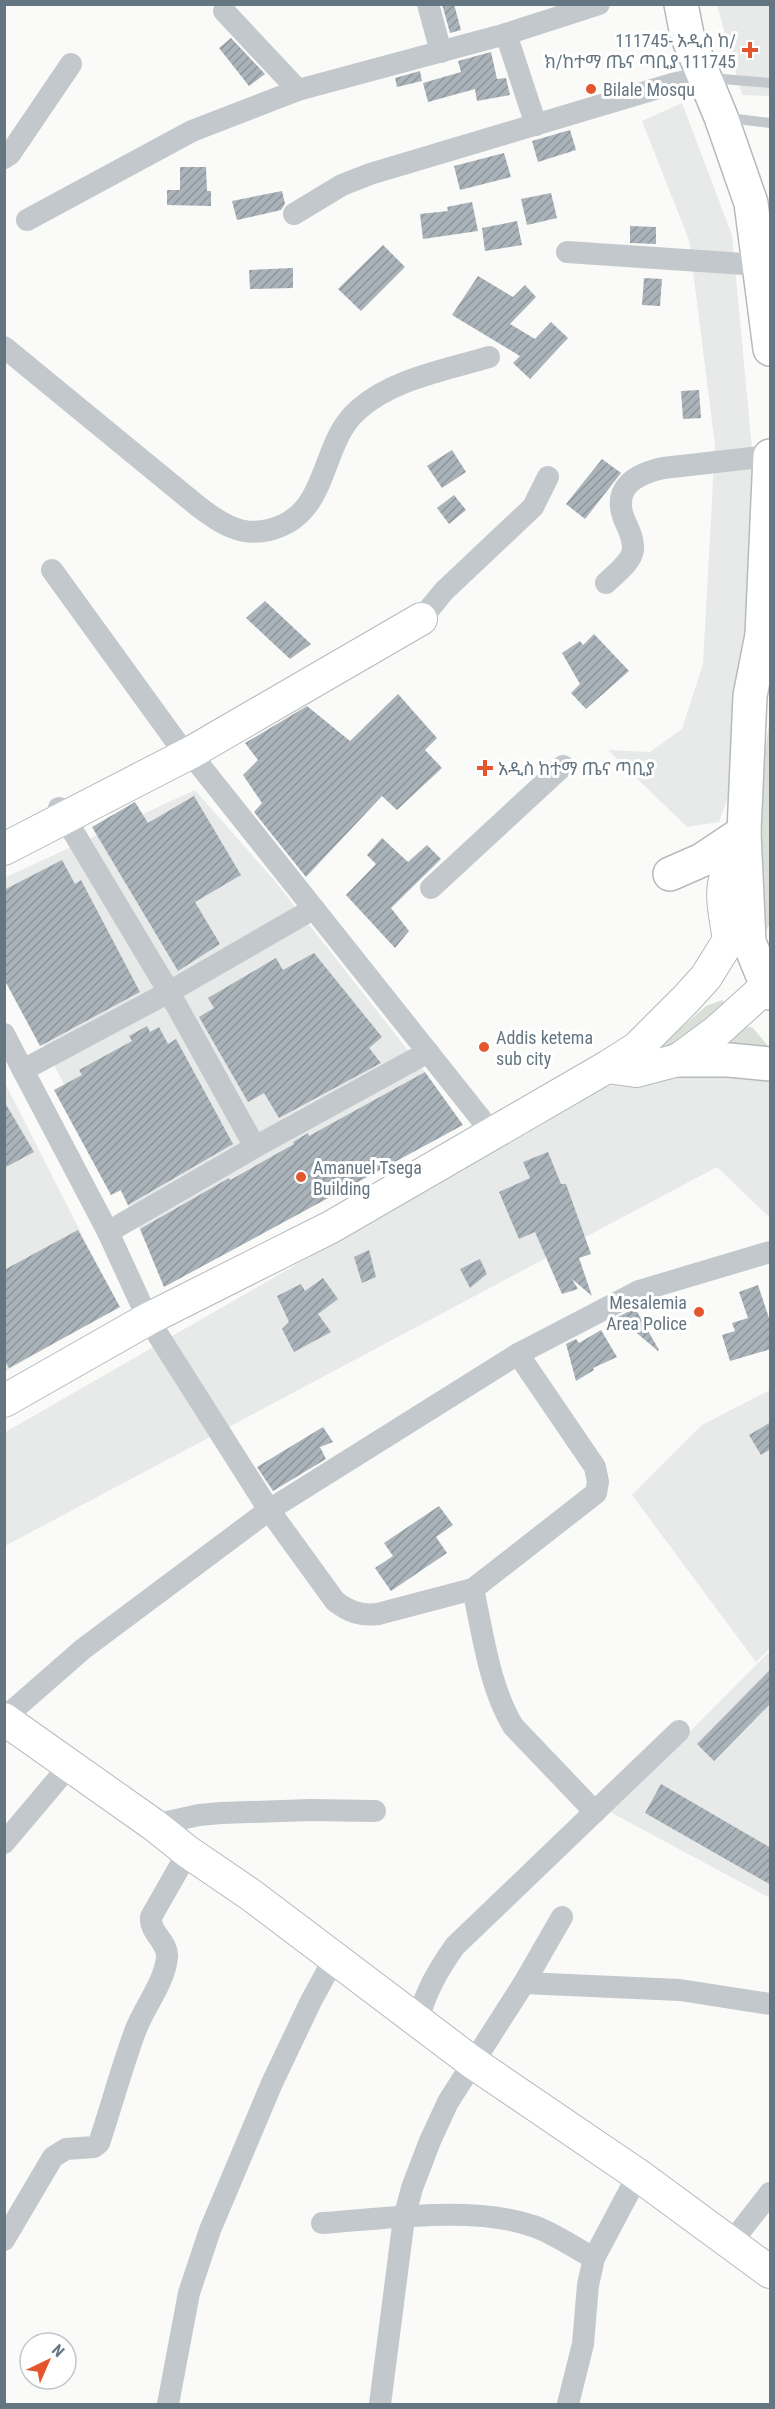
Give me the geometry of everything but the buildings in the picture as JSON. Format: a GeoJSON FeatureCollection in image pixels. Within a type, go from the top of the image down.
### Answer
{"type":"FeatureCollection","features":[{"type":"Feature","properties":{"kind":"main road"},"geometry":{"type":"LineString","coordinates":[[681,4],[687,35],[756,201],[759,265],[769,331]]}},
{"type":"Feature","properties":{"kind":"main road"},"geometry":{"type":"LineString","coordinates":[[678,1060],[716,1032],[770,985],[749,942],[744,837],[750,696],[766,649],[771,456]]}},
{"type":"Feature","properties":{"kind":"main road"},"geometry":{"type":"LineString","coordinates":[[4,849],[62,813],[184,748],[417,614]]}},
{"type":"Feature","properties":{"kind":"main road"},"geometry":{"type":"LineString","coordinates":[[4,837],[62,813]]}},
{"type":"Feature","properties":{"kind":"main road"},"geometry":{"type":"LineString","coordinates":[[670,874],[744,837]]}},
{"type":"Feature","properties":{"kind":"main road"},"geometry":{"type":"LineString","coordinates":[[4,1401],[148,1319],[331,1227],[637,1048],[686,999],[712,968],[729,940],[722,892],[731,861],[744,837]]}},
{"type":"Feature","properties":{"kind":"main road"},"geometry":{"type":"LineString","coordinates":[[607,1067],[636,1071],[678,1060],[729,1060],[771,1064]]}},
{"type":"Feature","properties":{"kind":"main road"},"geometry":{"type":"LineString","coordinates":[[4,1718],[335,1957],[472,2062],[638,2175],[771,2272]]}},
{"type":"Feature","properties":{"kind":"street"},"geometry":{"type":"LineString","coordinates":[[429,4],[441,51]]}},
{"type":"Feature","properties":{"kind":"street"},"geometry":{"type":"LineString","coordinates":[[27,220],[192,131],[298,90],[506,34],[599,4]]}},
{"type":"Feature","properties":{"kind":"street"},"geometry":{"type":"LineString","coordinates":[[224,11],[298,90]]}},
{"type":"Feature","properties":{"kind":"street"},"geometry":{"type":"LineString","coordinates":[[506,34],[536,125]]}},
{"type":"Feature","properties":{"kind":"street"},"geometry":{"type":"LineString","coordinates":[[4,158],[10,154],[40,112],[71,64]]}},
{"type":"Feature","properties":{"kind":"street"},"geometry":{"type":"LineString","coordinates":[[294,214],[318,198],[370,174],[672,84],[704,77]]}},
{"type":"Feature","properties":{"kind":"street"},"geometry":{"type":"LineString","coordinates":[[567,252],[759,265]]}},
{"type":"Feature","properties":{"kind":"street"},"geometry":{"type":"LineString","coordinates":[[4,347],[206,513],[221,524],[256,533],[282,527],[309,506],[334,446],[357,411],[378,395],[489,357]]}},
{"type":"Feature","properties":{"kind":"street"},"geometry":{"type":"LineString","coordinates":[[606,583],[632,555],[632,542],[620,501],[623,488],[634,479],[663,468],[771,456]]}},
{"type":"Feature","properties":{"kind":"street"},"geometry":{"type":"LineString","coordinates":[[417,614],[533,507],[548,477]]}},
{"type":"Feature","properties":{"kind":"street"},"geometry":{"type":"LineString","coordinates":[[52,570],[184,748],[493,1134]]}},
{"type":"Feature","properties":{"kind":"street"},"geometry":{"type":"LineString","coordinates":[[431,888],[563,765]]}},
{"type":"Feature","properties":{"kind":"street"},"geometry":{"type":"LineString","coordinates":[[62,813],[169,992],[255,1147]]}},
{"type":"Feature","properties":{"kind":"street"},"geometry":{"type":"LineString","coordinates":[[23,1070],[169,992],[313,909]]}},
{"type":"Feature","properties":{"kind":"street"},"geometry":{"type":"LineString","coordinates":[[4,1034],[108,1232],[148,1319],[269,1510],[335,1601],[352,1612],[364,1616],[378,1614],[473,1589],[596,1493],[598,1482],[595,1467],[518,1354]]}},
{"type":"Feature","properties":{"kind":"street"},"geometry":{"type":"LineString","coordinates":[[108,1232],[255,1147],[428,1052]]}},
{"type":"Feature","properties":{"kind":"street"},"geometry":{"type":"LineString","coordinates":[[4,1718],[83,1649],[269,1510],[518,1354],[639,1291],[771,1252]]}},
{"type":"Feature","properties":{"kind":"street"},"geometry":{"type":"LineString","coordinates":[[473,1589],[494,1683],[507,1716],[513,1726],[595,1812]]}},
{"type":"Feature","properties":{"kind":"street"},"geometry":{"type":"LineString","coordinates":[[418,2020],[424,1996],[432,1980],[455,1946],[680,1731]]}},
{"type":"Feature","properties":{"kind":"street"},"geometry":{"type":"LineString","coordinates":[[4,1843],[69,1766]]}},
{"type":"Feature","properties":{"kind":"street"},"geometry":{"type":"LineString","coordinates":[[154,1825],[199,1815],[221,1813],[375,1810]]}},
{"type":"Feature","properties":{"kind":"street"},"geometry":{"type":"LineString","coordinates":[[4,2240],[53,2157],[66,2150],[94,2147],[99,2143],[136,2028],[165,1969],[168,1954],[152,1928],[151,1917],[188,1852]]}},
{"type":"Feature","properties":{"kind":"street"},"geometry":{"type":"LineString","coordinates":[[380,2404],[404,2218],[412,2188],[448,2102],[524,1983],[562,1917]]}},
{"type":"Feature","properties":{"kind":"street"},"geometry":{"type":"LineString","coordinates":[[168,2404],[189,2293],[210,2230],[272,2083],[306,2009],[335,1957]]}},
{"type":"Feature","properties":{"kind":"street"},"geometry":{"type":"LineString","coordinates":[[524,1983],[680,1990],[771,2004]]}},
{"type":"Feature","properties":{"kind":"street"},"geometry":{"type":"LineString","coordinates":[[574,2402],[583,2344],[588,2285],[594,2258],[638,2175]]}},
{"type":"Feature","properties":{"kind":"street"},"geometry":{"type":"LineString","coordinates":[[731,2243],[771,2193]]}},
{"type":"Feature","properties":{"kind":"street"},"geometry":{"type":"LineString","coordinates":[[322,2223],[464,2215],[533,2226],[594,2258]]}},
{"type":"Feature","properties":{"kind":"lane"},"geometry":{"type":"LineString","coordinates":[[704,77],[771,83]]}},
{"type":"Feature","properties":{"kind":"lane"},"geometry":{"type":"LineString","coordinates":[[721,117],[771,123]]}},
{"type":"Feature","properties":{"kind":"shaded area","name":"111745- አዲስ ከ/ ክ/ከተማ ጤና ጣቢያ 111745"},"geometry":{"type":"Polygon","coordinates":[[[717,5],[770,5],[770,96],[742,95],[717,5]]]}},
{"type":"Feature","properties":{"kind":"shaded area"},"geometry":{"type":"Polygon","coordinates":[[[682,103],[732,235],[752,448],[755,725],[719,822],[687,827],[608,750],[650,752],[682,729],[703,664],[715,445],[689,240],[642,121],[682,103]]]}},
{"type":"Feature","properties":{"kind":"shaded area"},"geometry":{"type":"Polygon","coordinates":[[[770,719],[770,923],[764,935],[752,912],[761,774],[770,719]]]}},
{"type":"Feature","properties":{"kind":"shaded area"},"geometry":{"type":"Polygon","coordinates":[[[195,790],[274,880],[425,1072],[140,1229],[5,972],[4,878],[195,790]]]}},
{"type":"Feature","properties":{"kind":"shaded area"},"geometry":{"type":"Polygon","coordinates":[[[722,1000],[729,1007],[724,1016],[642,1062],[706,1006],[722,1000]]]}},
{"type":"Feature","properties":{"kind":"shaded area"},"geometry":{"type":"Polygon","coordinates":[[[752,1027],[770,1048],[715,1044],[738,1028],[752,1027]]]}},
{"type":"Feature","properties":{"kind":"shaded area"},"geometry":{"type":"Polygon","coordinates":[[[735,1071],[770,1075],[770,1218],[717,1167],[5,1546],[4,1433],[606,1086],[735,1071]]]}},
{"type":"Feature","properties":{"kind":"shaded area"},"geometry":{"type":"Polygon","coordinates":[[[4,1081],[118,1306],[5,1372],[4,1372],[4,1081]]]}},
{"type":"Feature","properties":{"kind":"shaded area"},"geometry":{"type":"Polygon","coordinates":[[[770,1390],[770,1648],[756,1662],[632,1495],[702,1425],[770,1390]]]}},
{"type":"Feature","properties":{"kind":"shaded area"},"geometry":{"type":"Polygon","coordinates":[[[770,1651],[770,1898],[610,1812],[770,1651]]]}},
{"type":"Feature","properties":{"kind":"place","name":"111745- አዲስ ከ/ ክ/ከተማ ጤና ጣቢያ 111745"},"geometry":{"type":"Point","coordinates":[750,50]}},
{"type":"Feature","properties":{"kind":"place","name":"Bilale Mosqu"},"geometry":{"type":"Point","coordinates":[591,89]}},
{"type":"Feature","properties":{"kind":"place","name":"አዲስ ከተማ ጤና ጣቢያ"},"geometry":{"type":"Point","coordinates":[485,768]}},
{"type":"Feature","properties":{"kind":"place","name":"Addis ketema sub city"},"geometry":{"type":"Point","coordinates":[484,1047]}},
{"type":"Feature","properties":{"kind":"place","name":"Amanuel Tsega Building"},"geometry":{"type":"Point","coordinates":[301,1177]}},
{"type":"Feature","properties":{"kind":"place","name":"Mesalemia Area Police"},"geometry":{"type":"Point","coordinates":[699,1312]}}]}
